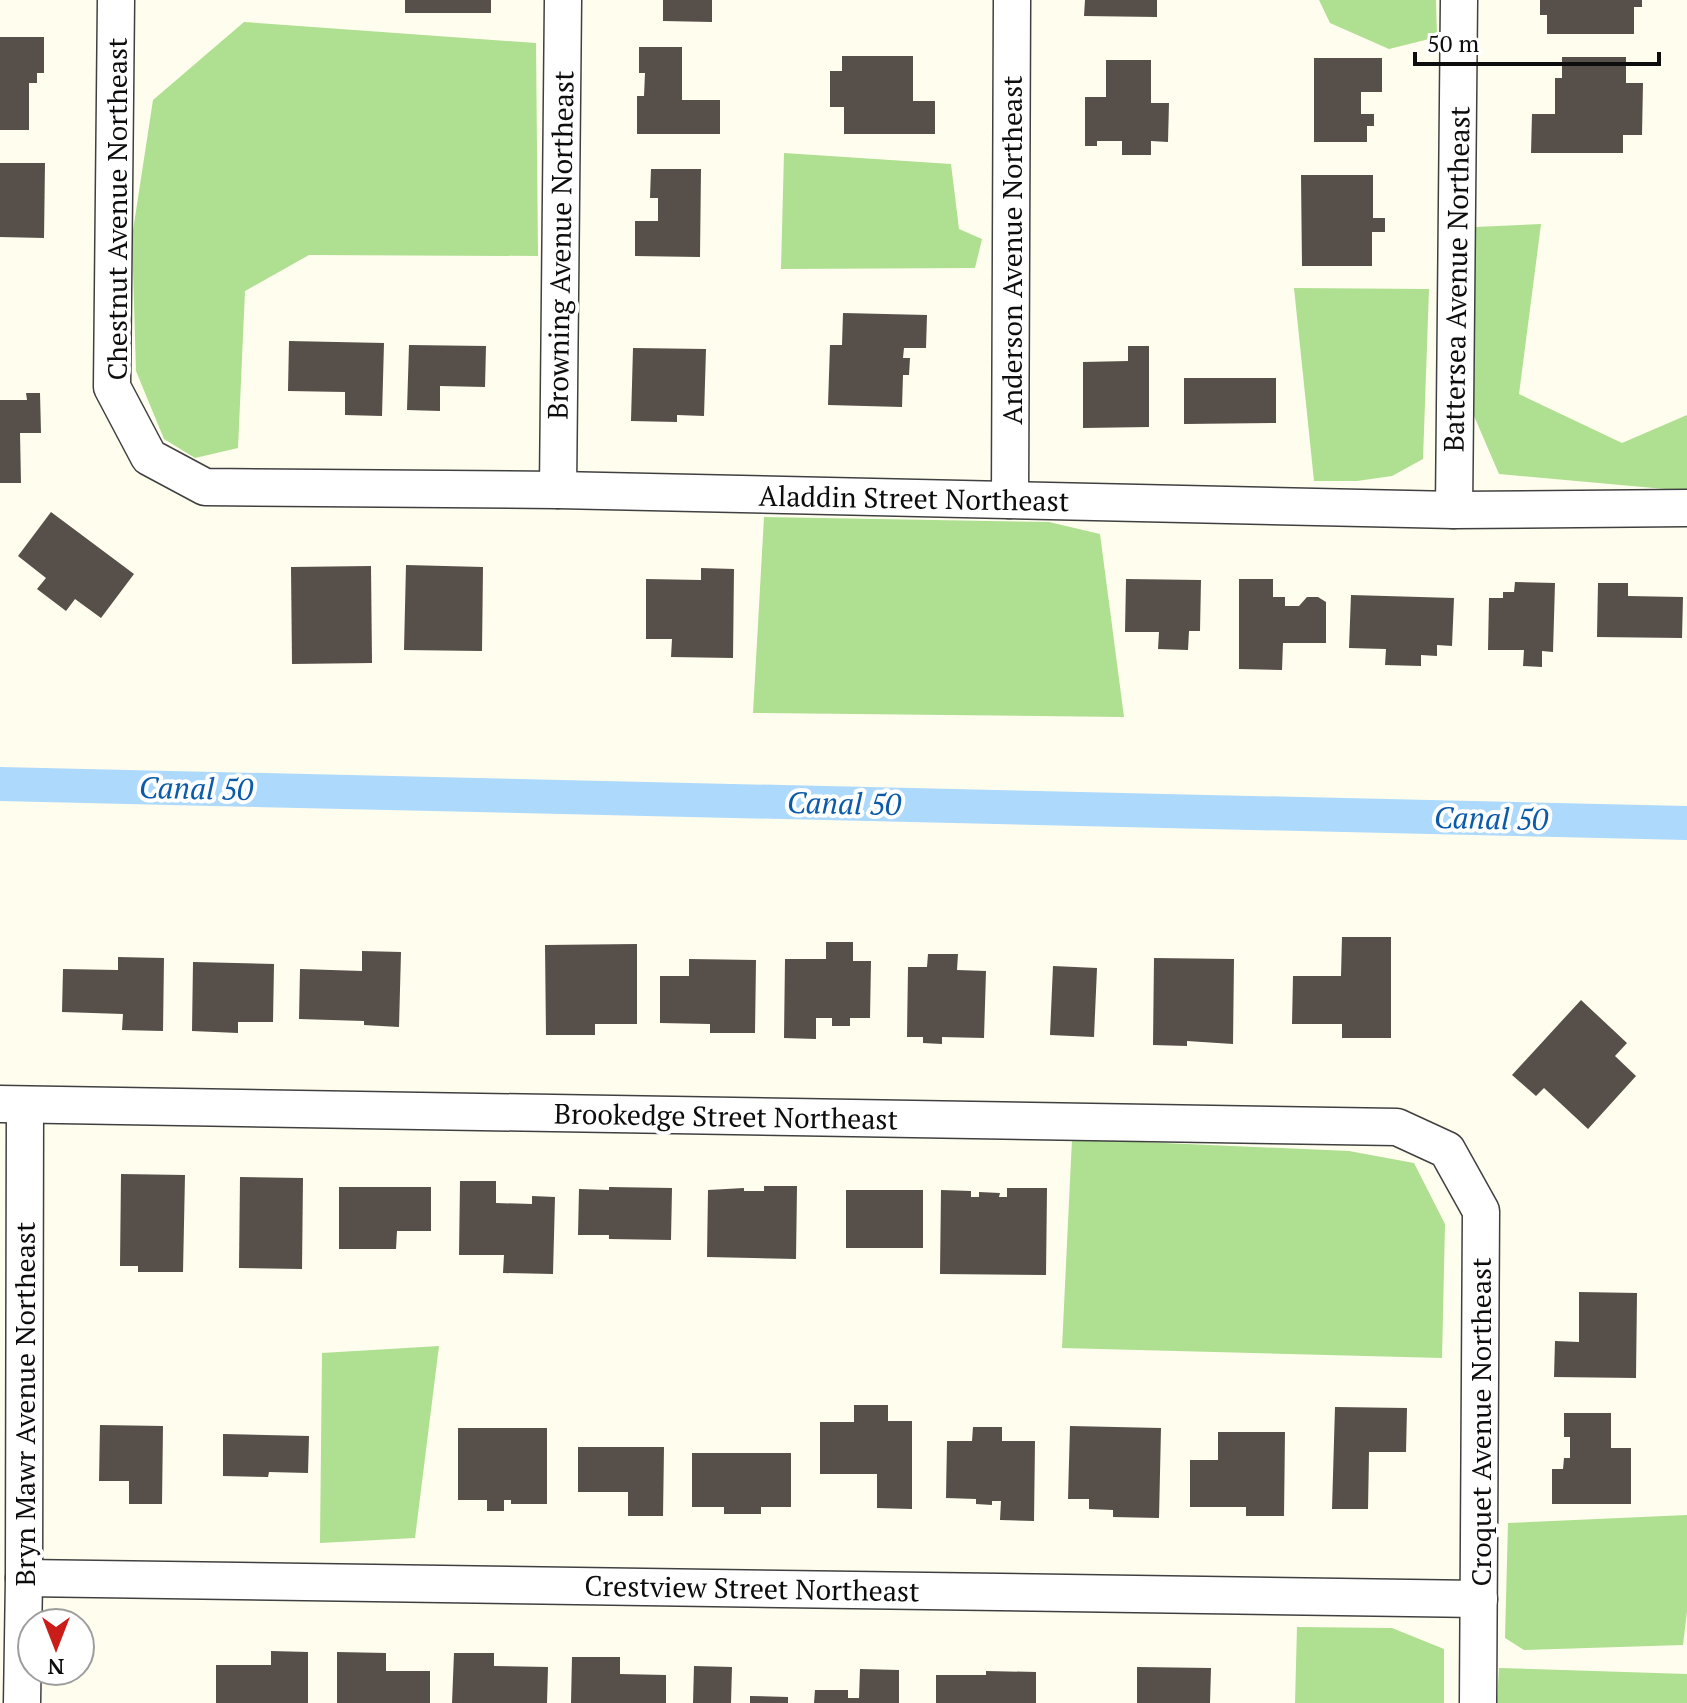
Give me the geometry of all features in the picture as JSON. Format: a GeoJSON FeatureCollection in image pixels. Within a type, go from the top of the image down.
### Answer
{"type":"FeatureCollection","features":[{"type":"Feature","properties":{"kind":"street","name":"Chestnut Avenue Northeast"},"geometry":{"type":"LineString","coordinates":[[116,0],[112,387],[149,457]]}},
{"type":"Feature","properties":{"kind":"street","name":"Browning Avenue Northeast"},"geometry":{"type":"LineString","coordinates":[[558,490],[563,0]]}},
{"type":"Feature","properties":{"kind":"street","name":"Anderson Avenue Northeast"},"geometry":{"type":"LineString","coordinates":[[1010,500],[1012,0]]}},
{"type":"Feature","properties":{"kind":"street","name":"Battersea Avenue Northeast"},"geometry":{"type":"LineString","coordinates":[[1454,510],[1459,0]]}},
{"type":"Feature","properties":{"kind":"street","name":"Aladdin Street Northeast"},"geometry":{"type":"LineString","coordinates":[[149,457],[205,487],[558,490],[1454,510],[1687,508]]}},
{"type":"Feature","properties":{"kind":"street","name":"Brookedge Street Northeast"},"geometry":{"type":"LineString","coordinates":[[12,1104],[1397,1127],[1447,1150]]}},
{"type":"Feature","properties":{"kind":"street","name":"Bryn Mawr Avenue Northeast"},"geometry":{"type":"LineString","coordinates":[[12,1104],[24,1578],[22,1703]]}},
{"type":"Feature","properties":{"kind":"street","name":"Croquet Avenue Northeast"},"geometry":{"type":"LineString","coordinates":[[1447,1150],[1481,1211],[1478,1703]]}},
{"type":"Feature","properties":{"kind":"street","name":"Crestview Street Northeast"},"geometry":{"type":"LineString","coordinates":[[24,1578],[1479,1599]]}},
{"type":"Feature","properties":{"kind":"green space"},"geometry":{"type":"Polygon","coordinates":[[[1319,0],[1436,0],[1437,37],[1389,49],[1330,23],[1319,0]]]}},
{"type":"Feature","properties":{"kind":"green space"},"geometry":{"type":"Polygon","coordinates":[[[244,22],[536,43],[538,256],[309,255],[245,291],[238,448],[195,458],[164,439],[136,371],[132,237],[153,100],[244,22]]]}},
{"type":"Feature","properties":{"kind":"green space"},"geometry":{"type":"Polygon","coordinates":[[[784,153],[951,164],[959,229],[982,239],[975,268],[781,269],[784,153]]]}},
{"type":"Feature","properties":{"kind":"green space"},"geometry":{"type":"Polygon","coordinates":[[[1541,224],[1519,394],[1622,443],[1687,415],[1687,491],[1499,474],[1471,409],[1475,227],[1541,224]]]}},
{"type":"Feature","properties":{"kind":"green space"},"geometry":{"type":"Polygon","coordinates":[[[1294,288],[1429,289],[1423,459],[1392,476],[1357,481],[1314,481],[1294,288]]]}},
{"type":"Feature","properties":{"kind":"green space"},"geometry":{"type":"Polygon","coordinates":[[[764,517],[1049,522],[1100,534],[1124,717],[753,713],[764,517]]]}},
{"type":"Feature","properties":{"kind":"green space"},"geometry":{"type":"Polygon","coordinates":[[[1072,1139],[1349,1151],[1414,1163],[1445,1224],[1442,1358],[1062,1348],[1072,1139]]]}},
{"type":"Feature","properties":{"kind":"green space"},"geometry":{"type":"Polygon","coordinates":[[[439,1346],[415,1538],[320,1543],[322,1353],[439,1346]]]}},
{"type":"Feature","properties":{"kind":"green space"},"geometry":{"type":"Polygon","coordinates":[[[1687,1515],[1687,1611],[1683,1645],[1524,1650],[1505,1638],[1508,1523],[1687,1515]]]}},
{"type":"Feature","properties":{"kind":"green space"},"geometry":{"type":"Polygon","coordinates":[[[1297,1627],[1392,1628],[1444,1649],[1444,1703],[1295,1703],[1297,1627]]]}},
{"type":"Feature","properties":{"kind":"green space"},"geometry":{"type":"Polygon","coordinates":[[[1499,1668],[1687,1674],[1687,1703],[1497,1703],[1499,1668]]]}},
{"type":"Feature","properties":{"kind":"building"},"geometry":{"type":"Polygon","coordinates":[[[405,0],[491,0],[491,13],[405,13],[405,0]]]}},
{"type":"Feature","properties":{"kind":"building"},"geometry":{"type":"Polygon","coordinates":[[[663,0],[712,0],[712,22],[663,21],[663,0]]]}},
{"type":"Feature","properties":{"kind":"building"},"geometry":{"type":"Polygon","coordinates":[[[1085,0],[1157,0],[1157,17],[1084,16],[1085,0]]]}},
{"type":"Feature","properties":{"kind":"building"},"geometry":{"type":"Polygon","coordinates":[[[1540,0],[1642,0],[1642,7],[1634,7],[1634,34],[1547,34],[1547,15],[1540,15],[1540,0]]]}},
{"type":"Feature","properties":{"kind":"building"},"geometry":{"type":"Polygon","coordinates":[[[0,37],[44,37],[44,73],[37,73],[37,83],[29,83],[29,130],[0,130],[0,37]]]}},
{"type":"Feature","properties":{"kind":"building"},"geometry":{"type":"Polygon","coordinates":[[[639,47],[682,47],[682,100],[720,100],[720,134],[637,134],[637,96],[644,96],[645,73],[639,73],[639,47]]]}},
{"type":"Feature","properties":{"kind":"building"},"geometry":{"type":"Polygon","coordinates":[[[842,56],[913,56],[913,101],[935,101],[935,134],[844,134],[844,107],[830,107],[830,71],[842,71],[842,56]]]}},
{"type":"Feature","properties":{"kind":"building"},"geometry":{"type":"Polygon","coordinates":[[[1562,57],[1626,57],[1626,83],[1643,83],[1642,135],[1623,135],[1623,153],[1531,153],[1532,114],[1555,114],[1555,78],[1562,78],[1562,57]]]}},
{"type":"Feature","properties":{"kind":"building"},"geometry":{"type":"Polygon","coordinates":[[[1314,58],[1382,58],[1382,92],[1361,92],[1361,114],[1374,114],[1374,126],[1367,126],[1367,142],[1314,142],[1314,58]]]}},
{"type":"Feature","properties":{"kind":"building"},"geometry":{"type":"Polygon","coordinates":[[[1106,60],[1151,60],[1151,103],[1169,103],[1168,142],[1151,141],[1151,155],[1122,155],[1122,141],[1097,141],[1097,146],[1085,146],[1085,97],[1106,97],[1106,60]]]}},
{"type":"Feature","properties":{"kind":"building"},"geometry":{"type":"Polygon","coordinates":[[[0,163],[45,163],[44,238],[0,237],[0,163]]]}},
{"type":"Feature","properties":{"kind":"building"},"geometry":{"type":"Polygon","coordinates":[[[651,169],[701,169],[700,257],[635,256],[635,221],[658,221],[658,198],[650,198],[651,169]]]}},
{"type":"Feature","properties":{"kind":"building"},"geometry":{"type":"Polygon","coordinates":[[[1301,175],[1373,175],[1373,218],[1385,218],[1385,232],[1372,232],[1372,266],[1302,266],[1301,175]]]}},
{"type":"Feature","properties":{"kind":"building"},"geometry":{"type":"Polygon","coordinates":[[[843,313],[927,315],[926,348],[904,348],[903,358],[910,358],[909,375],[903,375],[902,407],[828,405],[830,345],[842,345],[843,313]]]}},
{"type":"Feature","properties":{"kind":"building"},"geometry":{"type":"Polygon","coordinates":[[[289,341],[384,343],[382,416],[345,415],[345,392],[288,391],[289,341]]]}},
{"type":"Feature","properties":{"kind":"building"},"geometry":{"type":"Polygon","coordinates":[[[409,345],[486,346],[485,387],[440,386],[440,411],[407,410],[409,345]]]}},
{"type":"Feature","properties":{"kind":"building"},"geometry":{"type":"Polygon","coordinates":[[[1128,346],[1149,346],[1149,427],[1083,428],[1083,362],[1128,361],[1128,346]]]}},
{"type":"Feature","properties":{"kind":"building"},"geometry":{"type":"Polygon","coordinates":[[[633,348],[706,349],[704,416],[677,415],[677,422],[631,421],[633,348]]]}},
{"type":"Feature","properties":{"kind":"building"},"geometry":{"type":"Polygon","coordinates":[[[1184,378],[1276,378],[1276,423],[1184,424],[1184,378]]]}},
{"type":"Feature","properties":{"kind":"building"},"geometry":{"type":"Polygon","coordinates":[[[26,393],[40,393],[41,433],[20,433],[21,483],[0,483],[0,400],[27,400],[26,393]]]}},
{"type":"Feature","properties":{"kind":"building"},"geometry":{"type":"Polygon","coordinates":[[[51,512],[134,574],[101,618],[75,599],[66,611],[37,589],[46,578],[18,556],[51,512]]]}},
{"type":"Feature","properties":{"kind":"building"},"geometry":{"type":"Polygon","coordinates":[[[406,565],[483,567],[482,651],[404,650],[406,565]]]}},
{"type":"Feature","properties":{"kind":"building"},"geometry":{"type":"Polygon","coordinates":[[[371,566],[372,663],[292,664],[291,567],[371,566]]]}},
{"type":"Feature","properties":{"kind":"building"},"geometry":{"type":"Polygon","coordinates":[[[701,568],[734,569],[733,658],[671,657],[672,639],[646,639],[646,579],[701,580],[701,568]]]}},
{"type":"Feature","properties":{"kind":"building"},"geometry":{"type":"Polygon","coordinates":[[[1126,579],[1201,580],[1200,631],[1189,631],[1188,650],[1158,649],[1159,632],[1125,632],[1126,579]]]}},
{"type":"Feature","properties":{"kind":"building"},"geometry":{"type":"Polygon","coordinates":[[[1239,579],[1273,579],[1273,597],[1285,597],[1285,606],[1299,606],[1307,597],[1318,597],[1326,602],[1326,643],[1283,643],[1282,670],[1239,669],[1239,579]]]}},
{"type":"Feature","properties":{"kind":"building"},"geometry":{"type":"Polygon","coordinates":[[[1515,582],[1555,583],[1553,652],[1542,651],[1542,667],[1523,666],[1524,650],[1488,650],[1489,598],[1503,598],[1503,592],[1514,592],[1515,582]]]}},
{"type":"Feature","properties":{"kind":"building"},"geometry":{"type":"Polygon","coordinates":[[[1598,583],[1628,583],[1628,596],[1683,597],[1682,638],[1597,637],[1598,583]]]}},
{"type":"Feature","properties":{"kind":"building"},"geometry":{"type":"Polygon","coordinates":[[[1351,595],[1454,598],[1452,646],[1437,645],[1437,656],[1421,655],[1421,666],[1385,665],[1386,649],[1349,648],[1351,595]]]}},
{"type":"Feature","properties":{"kind":"building"},"geometry":{"type":"Polygon","coordinates":[[[1342,937],[1391,937],[1391,1038],[1342,1038],[1342,1024],[1292,1024],[1293,976],[1341,976],[1342,937]]]}},
{"type":"Feature","properties":{"kind":"building"},"geometry":{"type":"Polygon","coordinates":[[[826,942],[853,942],[853,961],[871,961],[870,1018],[850,1018],[850,1026],[832,1026],[832,1018],[816,1018],[816,1039],[784,1038],[785,959],[826,959],[826,942]]]}},
{"type":"Feature","properties":{"kind":"building"},"geometry":{"type":"Polygon","coordinates":[[[637,944],[637,1024],[595,1024],[595,1035],[546,1035],[545,945],[637,944]]]}},
{"type":"Feature","properties":{"kind":"building"},"geometry":{"type":"Polygon","coordinates":[[[362,951],[401,952],[399,1027],[364,1025],[364,1021],[299,1019],[300,969],[362,971],[362,951]]]}},
{"type":"Feature","properties":{"kind":"building"},"geometry":{"type":"Polygon","coordinates":[[[928,954],[958,954],[957,970],[986,971],[984,1038],[942,1037],[942,1044],[923,1043],[923,1037],[907,1037],[908,967],[927,967],[928,954]]]}},
{"type":"Feature","properties":{"kind":"building"},"geometry":{"type":"Polygon","coordinates":[[[118,957],[164,958],[163,1031],[122,1030],[123,1014],[62,1012],[63,969],[118,970],[118,957]]]}},
{"type":"Feature","properties":{"kind":"building"},"geometry":{"type":"Polygon","coordinates":[[[1154,958],[1234,959],[1233,1044],[1187,1041],[1187,1046],[1153,1045],[1154,958]]]}},
{"type":"Feature","properties":{"kind":"building"},"geometry":{"type":"Polygon","coordinates":[[[689,959],[756,960],[755,1033],[710,1033],[710,1024],[660,1023],[660,976],[689,976],[689,959]]]}},
{"type":"Feature","properties":{"kind":"building"},"geometry":{"type":"Polygon","coordinates":[[[193,962],[274,964],[273,1022],[238,1022],[238,1033],[192,1031],[193,962]]]}},
{"type":"Feature","properties":{"kind":"building"},"geometry":{"type":"Polygon","coordinates":[[[1053,966],[1097,968],[1094,1037],[1050,1035],[1053,966]]]}},
{"type":"Feature","properties":{"kind":"building"},"geometry":{"type":"Polygon","coordinates":[[[1581,1000],[1627,1043],[1615,1056],[1636,1076],[1588,1129],[1544,1088],[1536,1096],[1512,1075],[1581,1000]]]}},
{"type":"Feature","properties":{"kind":"building"},"geometry":{"type":"Polygon","coordinates":[[[121,1174],[185,1175],[183,1272],[138,1272],[138,1266],[120,1266],[121,1174]]]}},
{"type":"Feature","properties":{"kind":"building"},"geometry":{"type":"Polygon","coordinates":[[[240,1177],[303,1178],[302,1269],[239,1268],[240,1177]]]}},
{"type":"Feature","properties":{"kind":"building"},"geometry":{"type":"Polygon","coordinates":[[[460,1181],[496,1181],[496,1203],[532,1204],[532,1196],[555,1197],[553,1274],[503,1273],[504,1255],[459,1255],[460,1181]]]}},
{"type":"Feature","properties":{"kind":"building"},"geometry":{"type":"Polygon","coordinates":[[[764,1186],[797,1186],[796,1259],[707,1257],[708,1190],[744,1188],[744,1191],[764,1191],[764,1186]]]}},
{"type":"Feature","properties":{"kind":"building"},"geometry":{"type":"Polygon","coordinates":[[[339,1187],[431,1187],[431,1231],[397,1231],[396,1249],[339,1249],[339,1187]]]}},
{"type":"Feature","properties":{"kind":"building"},"geometry":{"type":"Polygon","coordinates":[[[609,1187],[672,1188],[671,1240],[578,1235],[579,1189],[609,1190],[609,1187]]]}},
{"type":"Feature","properties":{"kind":"building"},"geometry":{"type":"Polygon","coordinates":[[[1007,1188],[1047,1188],[1046,1275],[940,1274],[941,1190],[971,1191],[971,1197],[979,1197],[979,1192],[1000,1193],[999,1197],[1007,1197],[1007,1188]]]}},
{"type":"Feature","properties":{"kind":"building"},"geometry":{"type":"Polygon","coordinates":[[[846,1190],[923,1190],[923,1248],[846,1248],[846,1190]]]}},
{"type":"Feature","properties":{"kind":"building"},"geometry":{"type":"Polygon","coordinates":[[[1579,1292],[1637,1293],[1636,1378],[1554,1377],[1555,1341],[1579,1342],[1579,1292]]]}},
{"type":"Feature","properties":{"kind":"building"},"geometry":{"type":"Polygon","coordinates":[[[854,1405],[888,1405],[888,1421],[912,1421],[912,1509],[877,1508],[877,1474],[820,1474],[820,1422],[854,1422],[854,1405]]]}},
{"type":"Feature","properties":{"kind":"building"},"geometry":{"type":"Polygon","coordinates":[[[1335,1407],[1407,1408],[1406,1452],[1369,1452],[1368,1509],[1332,1509],[1335,1407]]]}},
{"type":"Feature","properties":{"kind":"building"},"geometry":{"type":"Polygon","coordinates":[[[1564,1413],[1611,1413],[1611,1448],[1631,1448],[1631,1504],[1552,1504],[1552,1469],[1563,1469],[1564,1458],[1570,1458],[1570,1437],[1564,1437],[1564,1413]]]}},
{"type":"Feature","properties":{"kind":"building"},"geometry":{"type":"Polygon","coordinates":[[[100,1425],[163,1426],[162,1504],[129,1504],[129,1481],[99,1481],[100,1425]]]}},
{"type":"Feature","properties":{"kind":"building"},"geometry":{"type":"Polygon","coordinates":[[[1070,1426],[1161,1428],[1159,1518],[1113,1517],[1113,1510],[1089,1509],[1089,1499],[1068,1499],[1070,1426]]]}},
{"type":"Feature","properties":{"kind":"building"},"geometry":{"type":"Polygon","coordinates":[[[973,1427],[1002,1427],[1002,1441],[1035,1441],[1034,1521],[1000,1520],[1001,1501],[992,1501],[992,1505],[976,1504],[976,1499],[946,1498],[947,1441],[972,1441],[973,1427]]]}},
{"type":"Feature","properties":{"kind":"building"},"geometry":{"type":"Polygon","coordinates":[[[458,1428],[547,1428],[547,1504],[511,1504],[511,1500],[504,1500],[504,1511],[487,1511],[487,1500],[458,1500],[458,1428]]]}},
{"type":"Feature","properties":{"kind":"building"},"geometry":{"type":"Polygon","coordinates":[[[1218,1432],[1285,1432],[1284,1516],[1246,1516],[1246,1507],[1190,1507],[1190,1460],[1218,1460],[1218,1432]]]}},
{"type":"Feature","properties":{"kind":"building"},"geometry":{"type":"Polygon","coordinates":[[[223,1434],[309,1436],[308,1473],[269,1472],[268,1477],[223,1476],[223,1434]]]}},
{"type":"Feature","properties":{"kind":"building"},"geometry":{"type":"Polygon","coordinates":[[[578,1447],[664,1447],[663,1516],[628,1516],[628,1492],[578,1492],[578,1447]]]}},
{"type":"Feature","properties":{"kind":"building"},"geometry":{"type":"Polygon","coordinates":[[[692,1453],[791,1453],[791,1507],[761,1507],[761,1514],[724,1514],[724,1507],[692,1507],[692,1453]]]}},
{"type":"Feature","properties":{"kind":"building"},"geometry":{"type":"Polygon","coordinates":[[[271,1651],[308,1652],[308,1703],[216,1703],[216,1665],[271,1665],[271,1651]]]}},
{"type":"Feature","properties":{"kind":"building"},"geometry":{"type":"Polygon","coordinates":[[[337,1652],[386,1653],[386,1671],[430,1671],[430,1703],[337,1703],[337,1652]]]}},
{"type":"Feature","properties":{"kind":"building"},"geometry":{"type":"Polygon","coordinates":[[[454,1653],[494,1653],[494,1666],[548,1667],[547,1703],[452,1703],[454,1653]]]}},
{"type":"Feature","properties":{"kind":"building"},"geometry":{"type":"Polygon","coordinates":[[[572,1657],[620,1657],[620,1674],[666,1675],[666,1703],[571,1703],[572,1657]]]}},
{"type":"Feature","properties":{"kind":"building"},"geometry":{"type":"Polygon","coordinates":[[[694,1666],[732,1667],[731,1703],[693,1703],[694,1666]]]}},
{"type":"Feature","properties":{"kind":"building"},"geometry":{"type":"Polygon","coordinates":[[[1137,1667],[1211,1668],[1210,1703],[1137,1703],[1137,1667]]]}},
{"type":"Feature","properties":{"kind":"building"},"geometry":{"type":"Polygon","coordinates":[[[860,1669],[899,1670],[899,1703],[814,1703],[815,1690],[848,1690],[848,1698],[859,1698],[860,1669]]]}},
{"type":"Feature","properties":{"kind":"building"},"geometry":{"type":"Polygon","coordinates":[[[986,1671],[1036,1672],[1036,1703],[936,1703],[936,1675],[986,1675],[986,1671]]]}},
{"type":"Feature","properties":{"kind":"building"},"geometry":{"type":"Polygon","coordinates":[[[750,1696],[788,1697],[788,1703],[750,1703],[750,1696]]]}},
{"type":"Feature","properties":{"kind":"waterway","name":"Canal 50"},"geometry":{"type":"LineString","coordinates":[[0,784],[1687,823]]}}]}
